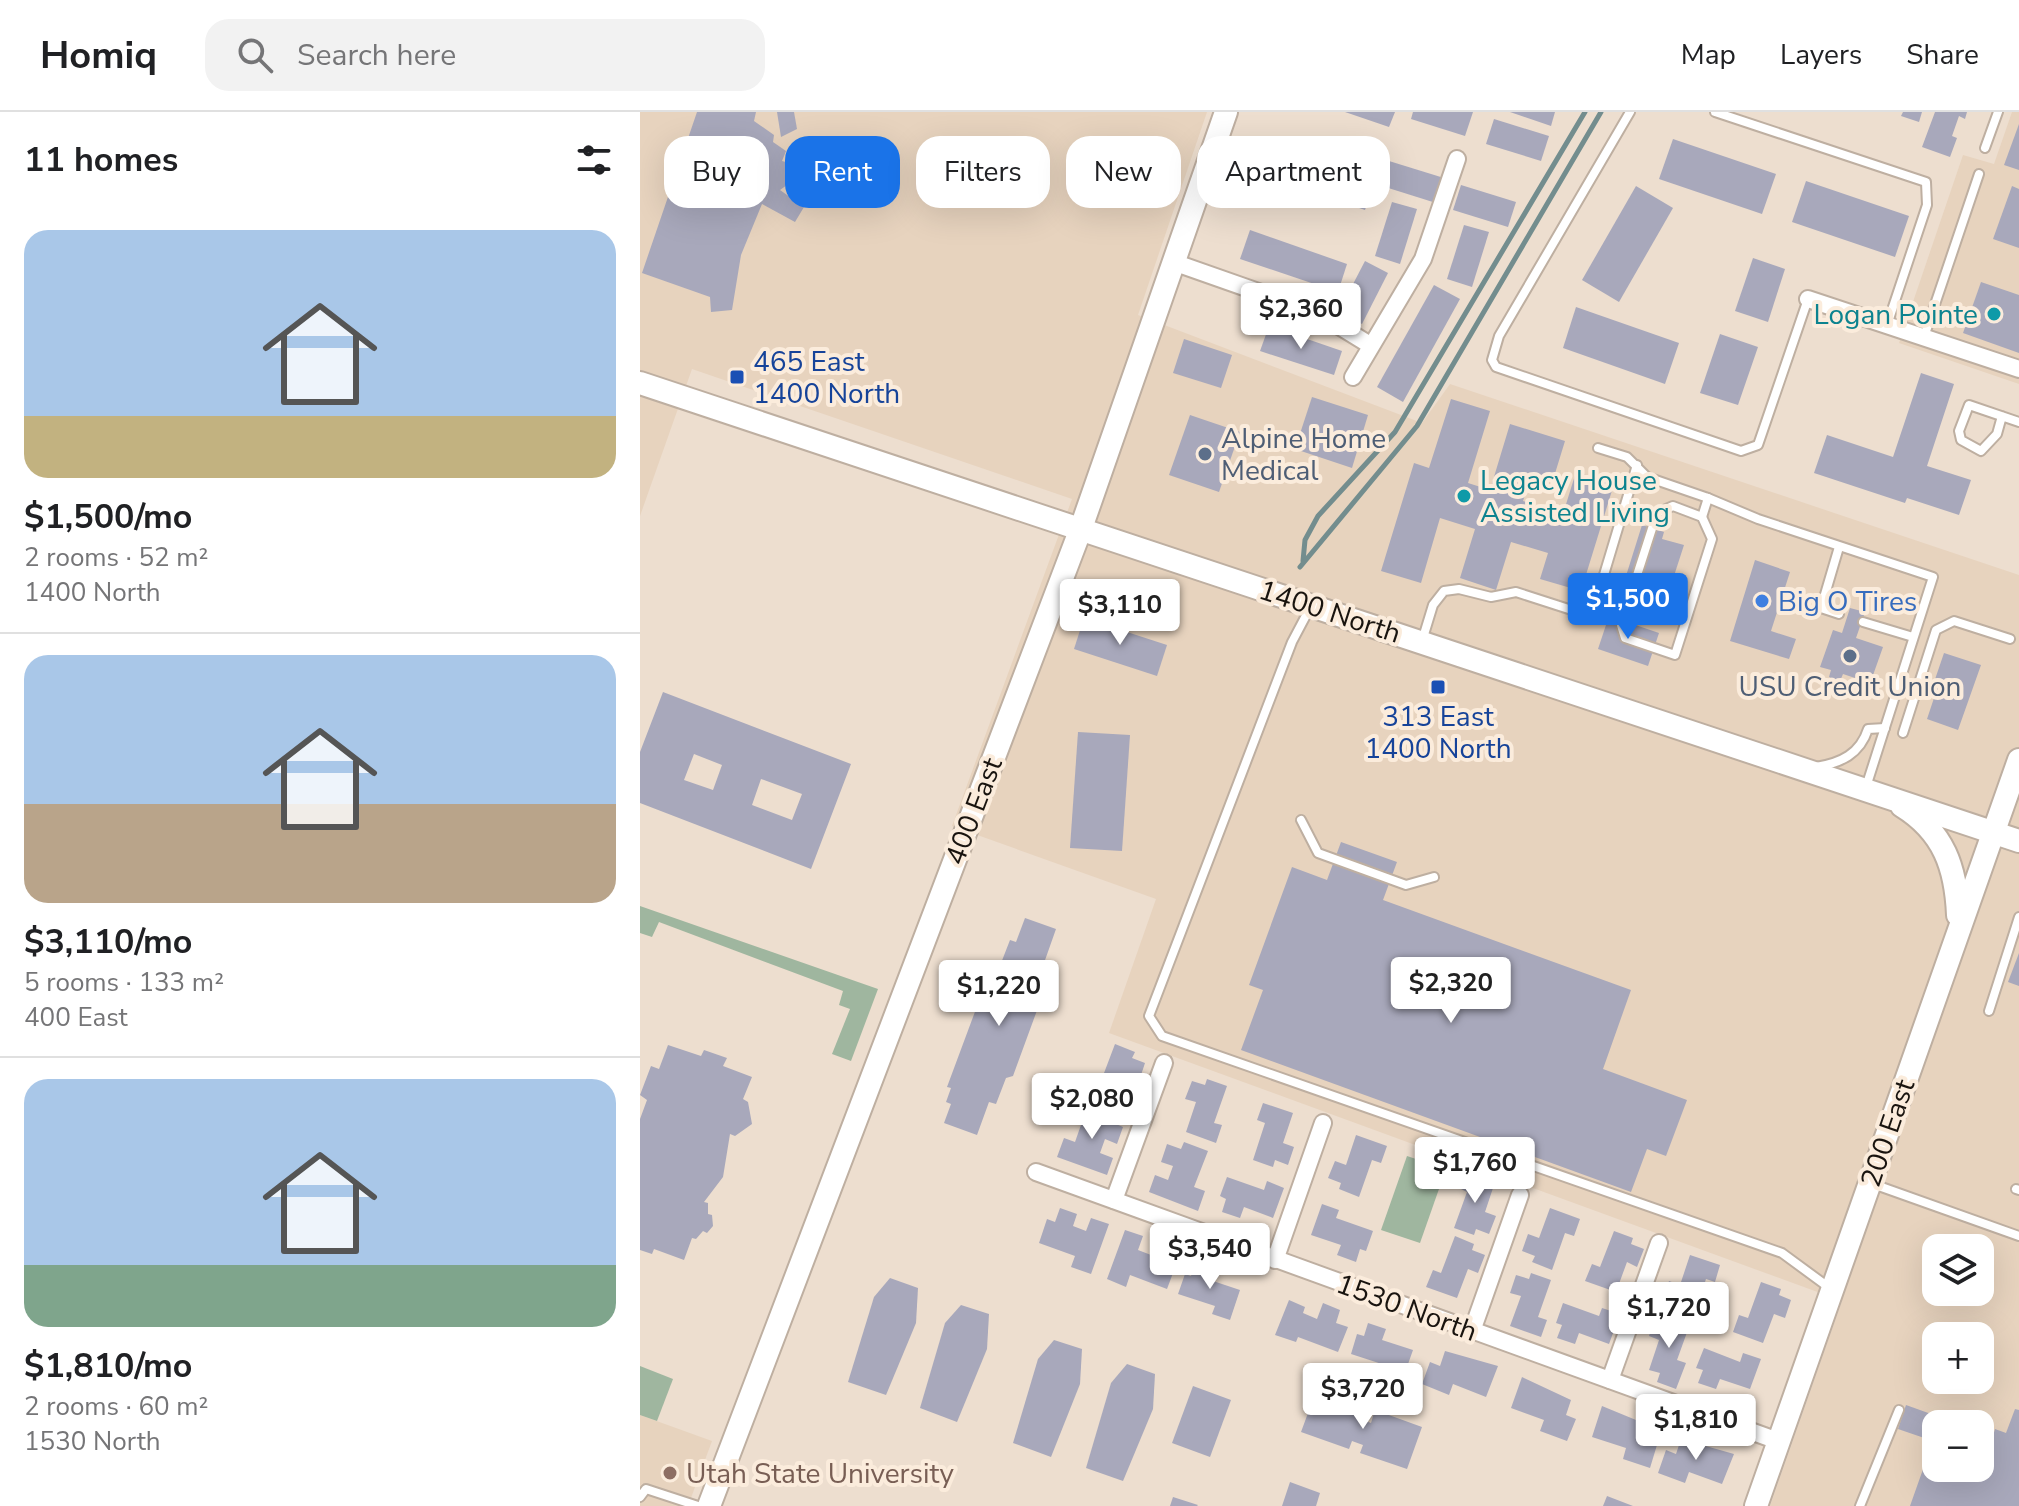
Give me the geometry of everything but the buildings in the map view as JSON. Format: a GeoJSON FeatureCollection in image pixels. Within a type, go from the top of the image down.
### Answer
{"type":"FeatureCollection","features":[{"type":"Feature","properties":{"kind":"main road","name":"400 East"},"geometry":{"type":"LineString","coordinates":[[709,1506],[1080,531],[1226,112]]}},
{"type":"Feature","properties":{"kind":"main road","name":"1400 North"},"geometry":{"type":"LineString","coordinates":[[640,383],[2019,841]]}},
{"type":"Feature","properties":{"kind":"main road","name":"200 East"},"geometry":{"type":"LineString","coordinates":[[1756,1506],[2019,760]]}},
{"type":"Feature","properties":{"kind":"main road"},"geometry":{"type":"LineString","coordinates":[[1875,792],[1916,814],[1945,847],[1956,880],[1958,931]]}},
{"type":"Feature","properties":{"kind":"street"},"geometry":{"type":"LineString","coordinates":[[1353,377],[1423,259],[1457,159]]}},
{"type":"Feature","properties":{"kind":"street"},"geometry":{"type":"LineString","coordinates":[[1173,262],[1318,313],[1370,345]]}},
{"type":"Feature","properties":{"kind":"street"},"geometry":{"type":"LineString","coordinates":[[1808,299],[2019,369]]}},
{"type":"Feature","properties":{"kind":"street"},"geometry":{"type":"LineString","coordinates":[[1114,1200],[1164,1063]]}},
{"type":"Feature","properties":{"kind":"street"},"geometry":{"type":"LineString","coordinates":[[1275,1260],[1323,1123]]}},
{"type":"Feature","properties":{"kind":"street","name":"1530 North"},"geometry":{"type":"LineString","coordinates":[[1036,1172],[1778,1441]]}},
{"type":"Feature","properties":{"kind":"street"},"geometry":{"type":"LineString","coordinates":[[1472,1331],[1520,1195]]}},
{"type":"Feature","properties":{"kind":"street"},"geometry":{"type":"LineString","coordinates":[[1610,1380],[1659,1243]]}},
{"type":"Feature","properties":{"kind":"lane"},"geometry":{"type":"LineString","coordinates":[[1630,112],[1499,336],[1492,360],[1496,367],[1741,451],[1753,449],[1758,445],[1808,299]]}},
{"type":"Feature","properties":{"kind":"lane"},"geometry":{"type":"LineString","coordinates":[[1715,112],[1926,182],[1927,205],[1887,325]]}},
{"type":"Feature","properties":{"kind":"lane"},"geometry":{"type":"LineString","coordinates":[[1985,148],[1998,112]]}},
{"type":"Feature","properties":{"kind":"lane"},"geometry":{"type":"LineString","coordinates":[[1924,338],[1979,174]]}},
{"type":"Feature","properties":{"kind":"lane"},"geometry":{"type":"LineString","coordinates":[[2002,416],[1997,434],[1981,451],[1961,440],[1959,431],[1969,405],[2002,416],[2019,422]]}},
{"type":"Feature","properties":{"kind":"lane"},"geometry":{"type":"LineString","coordinates":[[1598,448],[1627,457],[1647,477],[1839,547],[1933,577],[1885,728],[1875,792]]}},
{"type":"Feature","properties":{"kind":"lane"},"geometry":{"type":"LineString","coordinates":[[1421,642],[1433,605],[1444,591],[1459,589],[1491,597],[1516,592],[1581,613],[1594,608],[1637,465]]}},
{"type":"Feature","properties":{"kind":"lane"},"geometry":{"type":"LineString","coordinates":[[1702,517],[1673,506],[1657,513],[1621,625],[1625,638],[1675,655],[1712,539],[1702,517],[1708,498]]}},
{"type":"Feature","properties":{"kind":"lane"},"geometry":{"type":"LineString","coordinates":[[1839,547],[1821,608],[1839,614]]}},
{"type":"Feature","properties":{"kind":"lane"},"geometry":{"type":"LineString","coordinates":[[1312,605],[1281,671],[1149,1016],[1162,1036],[1782,1253],[1832,1290]]}},
{"type":"Feature","properties":{"kind":"lane"},"geometry":{"type":"LineString","coordinates":[[1903,733],[1936,630],[1954,621],[2010,639]]}},
{"type":"Feature","properties":{"kind":"lane"},"geometry":{"type":"LineString","coordinates":[[1863,622],[1913,637]]}},
{"type":"Feature","properties":{"kind":"lane"},"geometry":{"type":"LineString","coordinates":[[1803,769],[1840,763],[1863,742],[1868,729],[1885,728]]}},
{"type":"Feature","properties":{"kind":"lane"},"geometry":{"type":"LineString","coordinates":[[1301,820],[1318,853],[1406,885],[1434,877]]}},
{"type":"Feature","properties":{"kind":"lane"},"geometry":{"type":"LineString","coordinates":[[1989,1011],[2019,917]]}},
{"type":"Feature","properties":{"kind":"lane"},"geometry":{"type":"LineString","coordinates":[[1870,1183],[2019,1236]]}},
{"type":"Feature","properties":{"kind":"lane"},"geometry":{"type":"LineString","coordinates":[[1860,1506],[1899,1410]]}},
{"type":"Feature","properties":{"kind":"lane"},"geometry":{"type":"LineString","coordinates":[[640,1497],[646,1489],[698,1506]]}},
{"type":"Feature","properties":{"kind":"shaded area"},"geometry":{"type":"Polygon","coordinates":[[[640,112],[1207,112],[1181,188],[1181,136],[1066,136],[1066,208],[1174,208],[1138,315],[1422,423],[1450,384],[2019,575],[2019,1506],[1770,1506],[1842,1301],[1109,1033],[1156,899],[952,826],[1072,499],[692,369],[640,516],[640,112]]]}},
{"type":"Feature","properties":{"kind":"shaded area"},"geometry":{"type":"Polygon","coordinates":[[[2012,112],[2019,112],[2019,384],[1899,343],[1963,155],[1994,164],[2012,112]]]}},
{"type":"Feature","properties":{"kind":"shaded area","name":"Utah State University"},"geometry":{"type":"Polygon","coordinates":[[[640,1415],[712,1441],[688,1506],[640,1506],[640,1415]]]}},
{"type":"Feature","properties":{"kind":"green space"},"geometry":{"type":"Polygon","coordinates":[[[640,906],[878,989],[851,1061],[832,1054],[850,1009],[839,1005],[843,991],[659,922],[652,937],[640,933],[640,906]]]}},
{"type":"Feature","properties":{"kind":"green space"},"geometry":{"type":"Polygon","coordinates":[[[1407,1156],[1446,1169],[1420,1243],[1381,1230],[1407,1156]]]}},
{"type":"Feature","properties":{"kind":"green space"},"geometry":{"type":"Polygon","coordinates":[[[640,1366],[673,1379],[657,1421],[640,1415],[640,1366]]]}},
{"type":"Feature","properties":{"kind":"waterway"},"geometry":{"type":"LineString","coordinates":[[1303,561],[1305,540],[1318,516],[1395,432],[1585,112]]}},
{"type":"Feature","properties":{"kind":"waterway"},"geometry":{"type":"LineString","coordinates":[[1300,567],[1417,426],[1601,112]]}},
{"type":"Feature","properties":{"kind":"place","name":"Logan Pointe"},"geometry":{"type":"Point","coordinates":[1994,314]}},
{"type":"Feature","properties":{"kind":"place","name":"465 East 1400 North"},"geometry":{"type":"Point","coordinates":[737,377]}},
{"type":"Feature","properties":{"kind":"place","name":"Alpine Home Medical"},"geometry":{"type":"Point","coordinates":[1205,454]}},
{"type":"Feature","properties":{"kind":"place","name":"Legacy House Assisted Living"},"geometry":{"type":"Point","coordinates":[1464,496]}},
{"type":"Feature","properties":{"kind":"place","name":"Big O Tires"},"geometry":{"type":"Point","coordinates":[1762,601]}},
{"type":"Feature","properties":{"kind":"place","name":"USU Credit Union"},"geometry":{"type":"Point","coordinates":[1850,656]}},
{"type":"Feature","properties":{"kind":"place","name":"313 East 1400 North"},"geometry":{"type":"Point","coordinates":[1438,687]}},
{"type":"Feature","properties":{"kind":"place","name":"Utah State University"},"geometry":{"type":"Point","coordinates":[670,1473]}}]}
